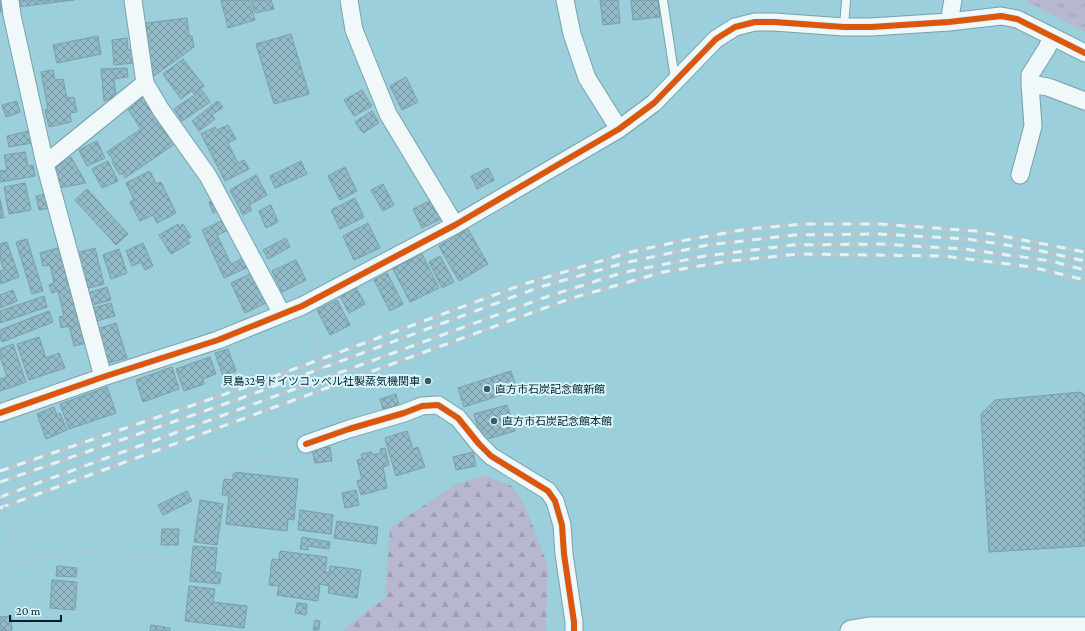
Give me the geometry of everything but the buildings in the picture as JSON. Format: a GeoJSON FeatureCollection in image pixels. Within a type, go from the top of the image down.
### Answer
{"type":"FeatureCollection","features":[{"type":"Feature","properties":{"kind":"street"},"geometry":{"type":"LineString","coordinates":[[10,0],[45,164],[103,377]]}},
{"type":"Feature","properties":{"kind":"street"},"geometry":{"type":"LineString","coordinates":[[133,0],[145,83],[161,110],[208,176],[282,314]]}},
{"type":"Feature","properties":{"kind":"street"},"geometry":{"type":"LineString","coordinates":[[349,0],[354,30],[388,114],[456,225]]}},
{"type":"Feature","properties":{"kind":"street"},"geometry":{"type":"LineString","coordinates":[[565,0],[572,34],[587,78],[619,129]]}},
{"type":"Feature","properties":{"kind":"street"},"geometry":{"type":"LineString","coordinates":[[949,22],[953,0]]}},
{"type":"Feature","properties":{"kind":"street"},"geometry":{"type":"LineString","coordinates":[[0,413],[103,377],[218,340],[302,306],[456,225],[619,129],[654,103],[716,39],[735,27],[755,22],[774,22],[844,27],[872,27],[949,22],[1001,16],[1017,19],[1085,53]]}},
{"type":"Feature","properties":{"kind":"street"},"geometry":{"type":"LineString","coordinates":[[1020,175],[1033,126],[1030,75],[1047,48],[1052,36]]}},
{"type":"Feature","properties":{"kind":"street"},"geometry":{"type":"LineString","coordinates":[[45,164],[145,83]]}},
{"type":"Feature","properties":{"kind":"street"},"geometry":{"type":"LineString","coordinates":[[1030,84],[1048,87],[1085,101]]}},
{"type":"Feature","properties":{"kind":"street"},"geometry":{"type":"LineString","coordinates":[[306,444],[422,406],[438,405],[458,418],[479,444],[492,456],[548,491],[555,501],[562,525],[564,554],[574,631]]}},
{"type":"Feature","properties":{"kind":"street"},"geometry":{"type":"LineString","coordinates":[[851,631],[869,628],[916,630],[1085,628]]}},
{"type":"Feature","properties":{"kind":"lane"},"geometry":{"type":"LineString","coordinates":[[663,0],[676,80]]}},
{"type":"Feature","properties":{"kind":"lane"},"geometry":{"type":"LineString","coordinates":[[844,27],[846,0]]}},
{"type":"Feature","properties":{"kind":"path"},"geometry":{"type":"LineString","coordinates":[[282,314],[287,326],[309,326],[315,346],[349,429]]}},
{"type":"Feature","properties":{"kind":"path"},"geometry":{"type":"LineString","coordinates":[[195,510],[200,485],[306,444]]}},
{"type":"Feature","properties":{"kind":"path"},"geometry":{"type":"LineString","coordinates":[[0,495],[24,559]]}},
{"type":"Feature","properties":{"kind":"path"},"geometry":{"type":"LineString","coordinates":[[0,568],[35,556],[88,552],[183,560]]}},
{"type":"Feature","properties":{"kind":"green space"},"geometry":{"type":"Polygon","coordinates":[[[1024,0],[1085,0],[1085,32],[1024,0]]]}},
{"type":"Feature","properties":{"kind":"green space"},"geometry":{"type":"Polygon","coordinates":[[[485,476],[512,486],[525,506],[548,566],[546,631],[344,631],[346,627],[385,598],[390,528],[456,484],[485,476]]]}},
{"type":"Feature","properties":{"kind":"railway"},"geometry":{"type":"LineString","coordinates":[[0,471],[240,389],[524,284],[631,252],[681,241],[748,229],[804,224],[879,224],[976,231],[1085,252]]}},
{"type":"Feature","properties":{"kind":"railway"},"geometry":{"type":"LineString","coordinates":[[0,482],[239,399],[540,287],[624,263],[708,245],[795,235],[878,234],[967,239],[1032,249],[1085,261]]}},
{"type":"Feature","properties":{"kind":"railway"},"geometry":{"type":"LineString","coordinates":[[0,497],[546,297],[621,273],[705,256],[793,245],[880,244],[965,249],[1051,261],[1085,270]]}},
{"type":"Feature","properties":{"kind":"railway"},"geometry":{"type":"LineString","coordinates":[[0,508],[569,299],[663,272],[730,261],[799,254],[943,256],[1032,267],[1085,280]]}},
{"type":"Feature","properties":{"kind":"cycle path"},"geometry":{"type":"LineString","coordinates":[[0,413],[103,377],[218,340],[302,306],[455,225],[619,129],[654,103],[716,39],[735,27],[755,22],[871,27],[949,22],[1001,16],[1017,19],[1085,53]]}},
{"type":"Feature","properties":{"kind":"cycle path"},"geometry":{"type":"LineString","coordinates":[[306,444],[422,406],[438,405],[458,418],[491,456],[548,491],[555,501],[562,525],[564,554],[574,631]]}},
{"type":"Feature","properties":{"kind":"place","name":"貝島32号ドイツコッペル社製蒸気機関車"},"geometry":{"type":"Point","coordinates":[428,381]}},
{"type":"Feature","properties":{"kind":"place","name":"直方市石炭記念館新館"},"geometry":{"type":"Point","coordinates":[487,389]}},
{"type":"Feature","properties":{"kind":"place","name":"直方市石炭記念館本館"},"geometry":{"type":"Point","coordinates":[494,421]}}]}
